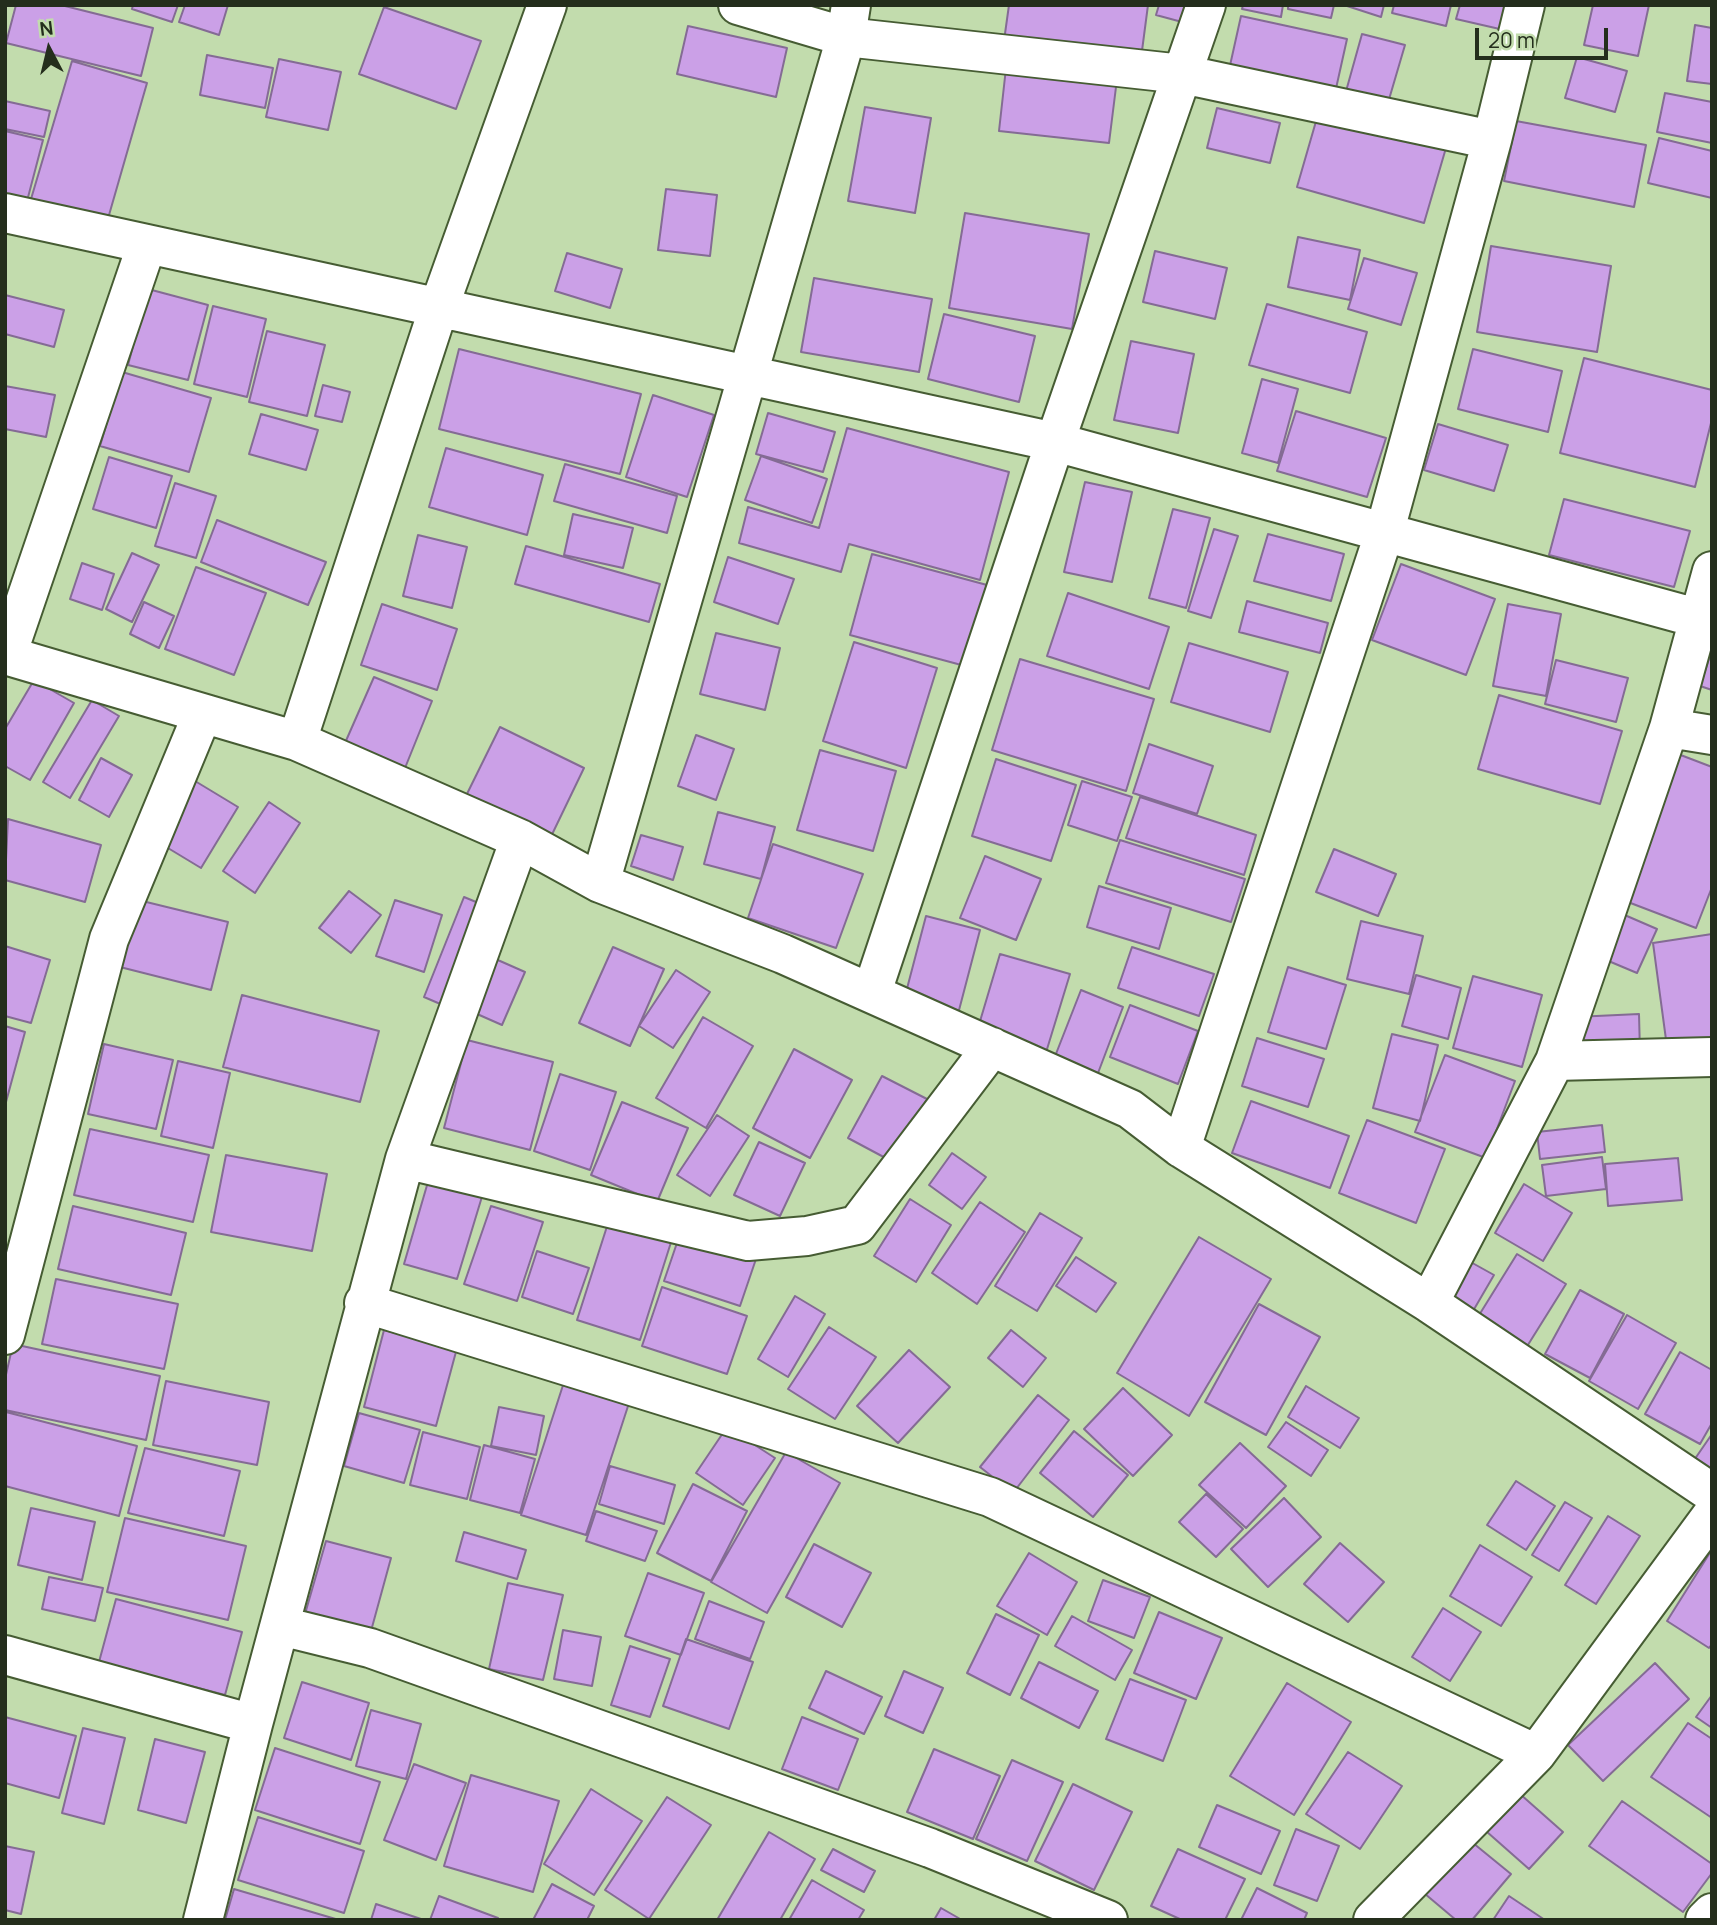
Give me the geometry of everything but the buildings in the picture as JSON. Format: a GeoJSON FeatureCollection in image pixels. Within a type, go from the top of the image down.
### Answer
{"type":"FeatureCollection","features":[{"type":"Feature","properties":{"kind":"street"},"geometry":{"type":"LineString","coordinates":[[297,741],[439,307],[547,5]]}},
{"type":"Feature","properties":{"kind":"street"},"geometry":{"type":"LineString","coordinates":[[738,5],[1182,74],[1492,140]]}},
{"type":"Feature","properties":{"kind":"street"},"geometry":{"type":"LineString","coordinates":[[872,992],[1055,442],[1206,5]]}},
{"type":"Feature","properties":{"kind":"street"},"geometry":{"type":"LineString","coordinates":[[1181,1148],[1384,534],[1492,140],[1525,5]]}},
{"type":"Feature","properties":{"kind":"street"},"geometry":{"type":"LineString","coordinates":[[600,883],[750,375],[848,21]]}},
{"type":"Feature","properties":{"kind":"street"},"geometry":{"type":"LineString","coordinates":[[5,213],[1055,442],[1697,618]]}},
{"type":"Feature","properties":{"kind":"street"},"geometry":{"type":"LineString","coordinates":[[147,244],[6,655],[297,741],[520,839],[600,883],[872,992],[1130,1109],[1181,1148],[1429,1303],[1712,1493]]}},
{"type":"Feature","properties":{"kind":"street"},"geometry":{"type":"LineString","coordinates":[[1429,1303],[1555,1061],[1669,728],[1712,571]]}},
{"type":"Feature","properties":{"kind":"street"},"geometry":{"type":"LineString","coordinates":[[5,1335],[109,939],[202,715]]}},
{"type":"Feature","properties":{"kind":"street"},"geometry":{"type":"LineString","coordinates":[[1669,728],[1712,734]]}},
{"type":"Feature","properties":{"kind":"street"},"geometry":{"type":"LineString","coordinates":[[203,1920],[364,1303],[405,1159],[520,839]]}},
{"type":"Feature","properties":{"kind":"street"},"geometry":{"type":"LineString","coordinates":[[405,1159],[748,1241],[807,1236],[857,1225],[992,1047]]}},
{"type":"Feature","properties":{"kind":"street"},"geometry":{"type":"LineString","coordinates":[[1555,1061],[1712,1057]]}},
{"type":"Feature","properties":{"kind":"street"},"geometry":{"type":"LineString","coordinates":[[364,1303],[990,1497],[1536,1754]]}},
{"type":"Feature","properties":{"kind":"street"},"geometry":{"type":"LineString","coordinates":[[1373,1920],[1536,1754],[1712,1516]]}},
{"type":"Feature","properties":{"kind":"street"},"geometry":{"type":"LineString","coordinates":[[281,1626],[383,1653],[930,1848],[1108,1920]]}},
{"type":"Feature","properties":{"kind":"street"},"geometry":{"type":"LineString","coordinates":[[5,1655],[253,1724]]}},
{"type":"Feature","properties":{"kind":"street"},"geometry":{"type":"LineString","coordinates":[[1704,1920],[1712,1913]]}}]}
